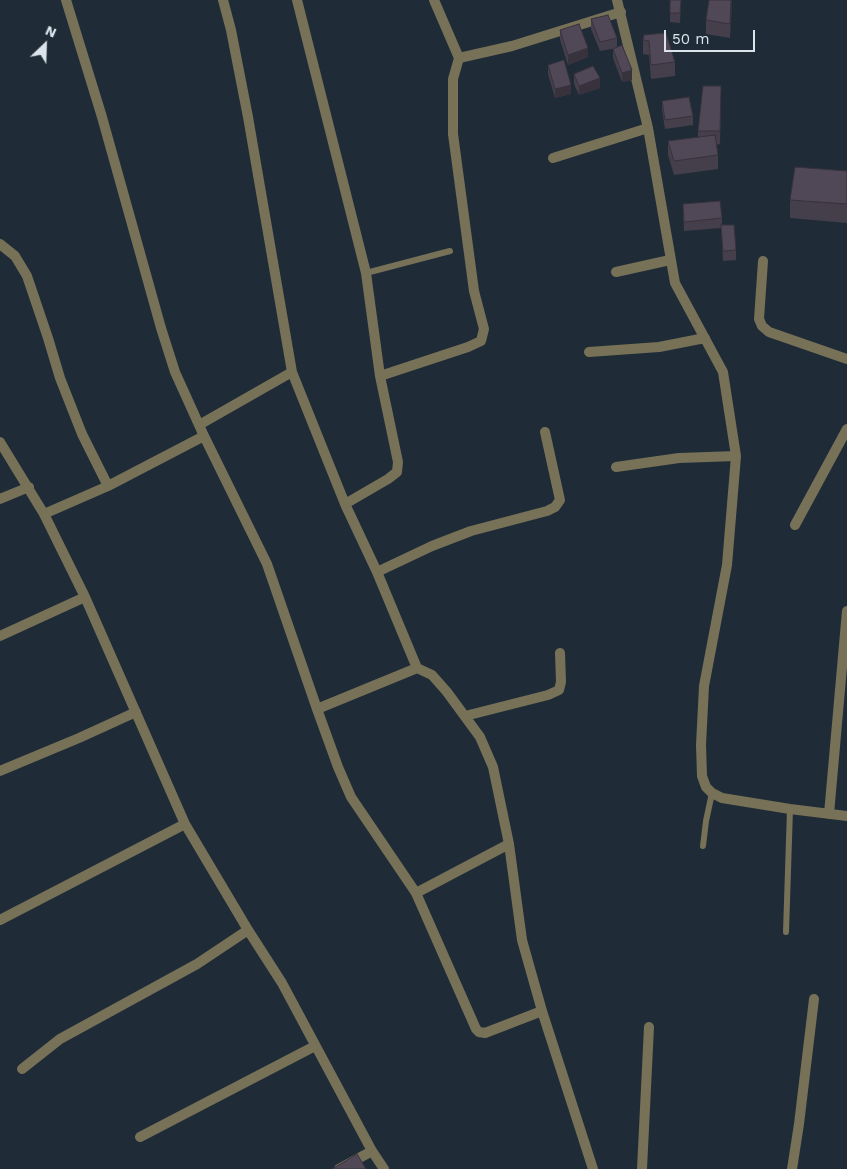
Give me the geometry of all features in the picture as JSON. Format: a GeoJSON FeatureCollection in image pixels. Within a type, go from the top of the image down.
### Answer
{"type":"FeatureCollection","features":[{"type":"Feature","properties":{"kind":"street"},"geometry":{"type":"LineString","coordinates":[[66,0],[102,117],[175,372],[198,425],[267,564],[316,709],[351,797],[416,892],[476,1029],[479,1032],[485,1033],[542,1012]]}},
{"type":"Feature","properties":{"kind":"street"},"geometry":{"type":"LineString","coordinates":[[223,0],[231,30],[248,117],[292,372],[345,504],[378,572],[417,668],[432,675],[447,692],[480,737],[493,767],[509,844],[522,940],[542,1012],[593,1169]]}},
{"type":"Feature","properties":{"kind":"street"},"geometry":{"type":"LineString","coordinates":[[297,0],[366,273],[380,376],[398,462],[397,472],[345,504]]}},
{"type":"Feature","properties":{"kind":"street"},"geometry":{"type":"LineString","coordinates":[[380,376],[468,347],[481,341],[484,329],[474,291],[453,134],[453,79],[459,58],[434,0]]}},
{"type":"Feature","properties":{"kind":"street"},"geometry":{"type":"LineString","coordinates":[[617,0],[648,128],[675,283],[722,372],[736,456],[727,565],[704,686],[701,745],[702,776],[706,787],[712,793],[722,798],[847,816]]}},
{"type":"Feature","properties":{"kind":"street"},"geometry":{"type":"LineString","coordinates":[[459,58],[512,46],[621,12]]}},
{"type":"Feature","properties":{"kind":"street"},"geometry":{"type":"LineString","coordinates":[[553,158],[648,128]]}},
{"type":"Feature","properties":{"kind":"street"},"geometry":{"type":"LineString","coordinates":[[0,244],[15,256],[27,276],[60,378],[82,434],[108,486]]}},
{"type":"Feature","properties":{"kind":"street"},"geometry":{"type":"LineString","coordinates":[[616,272],[670,260]]}},
{"type":"Feature","properties":{"kind":"street"},"geometry":{"type":"LineString","coordinates":[[763,261],[759,319],[762,326],[770,332],[847,359]]}},
{"type":"Feature","properties":{"kind":"street"},"geometry":{"type":"LineString","coordinates":[[589,352],[659,347],[705,338]]}},
{"type":"Feature","properties":{"kind":"street"},"geometry":{"type":"LineString","coordinates":[[198,425],[292,372]]}},
{"type":"Feature","properties":{"kind":"street"},"geometry":{"type":"LineString","coordinates":[[795,524],[847,429]]}},
{"type":"Feature","properties":{"kind":"street"},"geometry":{"type":"LineString","coordinates":[[378,572],[432,546],[471,531],[547,511],[555,507],[560,500],[545,432]]}},
{"type":"Feature","properties":{"kind":"street"},"geometry":{"type":"LineString","coordinates":[[44,514],[108,486],[204,436]]}},
{"type":"Feature","properties":{"kind":"street"},"geometry":{"type":"LineString","coordinates":[[0,442],[44,514],[85,597],[185,824],[282,983],[372,1151],[384,1169]]}},
{"type":"Feature","properties":{"kind":"street"},"geometry":{"type":"LineString","coordinates":[[616,467],[679,458],[736,456]]}},
{"type":"Feature","properties":{"kind":"street"},"geometry":{"type":"LineString","coordinates":[[0,499],[29,488]]}},
{"type":"Feature","properties":{"kind":"street"},"geometry":{"type":"LineString","coordinates":[[0,636],[85,597]]}},
{"type":"Feature","properties":{"kind":"street"},"geometry":{"type":"LineString","coordinates":[[829,814],[847,611]]}},
{"type":"Feature","properties":{"kind":"street"},"geometry":{"type":"LineString","coordinates":[[465,716],[548,695],[559,690],[561,682],[560,653]]}},
{"type":"Feature","properties":{"kind":"street"},"geometry":{"type":"LineString","coordinates":[[316,709],[417,668]]}},
{"type":"Feature","properties":{"kind":"street"},"geometry":{"type":"LineString","coordinates":[[0,771],[80,738],[136,712]]}},
{"type":"Feature","properties":{"kind":"street"},"geometry":{"type":"LineString","coordinates":[[0,920],[185,824]]}},
{"type":"Feature","properties":{"kind":"street"},"geometry":{"type":"LineString","coordinates":[[416,892],[509,844]]}},
{"type":"Feature","properties":{"kind":"street"},"geometry":{"type":"LineString","coordinates":[[22,1069],[60,1038],[197,964],[248,930]]}},
{"type":"Feature","properties":{"kind":"street"},"geometry":{"type":"LineString","coordinates":[[792,1169],[814,999]]}},
{"type":"Feature","properties":{"kind":"street"},"geometry":{"type":"LineString","coordinates":[[642,1169],[649,1028]]}},
{"type":"Feature","properties":{"kind":"street"},"geometry":{"type":"LineString","coordinates":[[140,1137],[315,1046]]}},
{"type":"Feature","properties":{"kind":"street"},"geometry":{"type":"LineString","coordinates":[[339,1169],[372,1151]]}},
{"type":"Feature","properties":{"kind":"lane"},"geometry":{"type":"LineString","coordinates":[[366,273],[450,251]]}},
{"type":"Feature","properties":{"kind":"lane"},"geometry":{"type":"LineString","coordinates":[[703,846],[712,793]]}},
{"type":"Feature","properties":{"kind":"lane"},"geometry":{"type":"LineString","coordinates":[[786,932],[790,809]]}},
{"type":"Feature","properties":{"kind":"building"},"geometry":{"type":"Polygon","coordinates":[[[670,0],[681,0],[680,13],[670,13],[670,0]]]}},
{"type":"Feature","properties":{"kind":"building"},"geometry":{"type":"Polygon","coordinates":[[[709,0],[731,0],[730,24],[706,20],[709,0]]]}},
{"type":"Feature","properties":{"kind":"building"},"geometry":{"type":"Polygon","coordinates":[[[608,15],[617,38],[600,42],[591,19],[608,15]]]}},
{"type":"Feature","properties":{"kind":"building"},"geometry":{"type":"Polygon","coordinates":[[[579,24],[588,48],[568,55],[560,30],[579,24]]]}},
{"type":"Feature","properties":{"kind":"building"},"geometry":{"type":"Polygon","coordinates":[[[666,33],[675,62],[651,65],[649,41],[643,40],[644,35],[666,33]]]}},
{"type":"Feature","properties":{"kind":"building"},"geometry":{"type":"Polygon","coordinates":[[[622,45],[632,70],[622,73],[613,49],[622,45]]]}},
{"type":"Feature","properties":{"kind":"building"},"geometry":{"type":"Polygon","coordinates":[[[564,60],[571,85],[555,89],[548,65],[564,60]]]}},
{"type":"Feature","properties":{"kind":"building"},"geometry":{"type":"Polygon","coordinates":[[[593,66],[600,78],[579,86],[574,74],[593,66]]]}},
{"type":"Feature","properties":{"kind":"building"},"geometry":{"type":"Polygon","coordinates":[[[703,86],[721,86],[720,131],[698,131],[703,86]]]}},
{"type":"Feature","properties":{"kind":"building"},"geometry":{"type":"Polygon","coordinates":[[[689,97],[693,116],[665,120],[662,101],[689,97]]]}},
{"type":"Feature","properties":{"kind":"building"},"geometry":{"type":"Polygon","coordinates":[[[715,135],[718,155],[674,161],[668,141],[715,135]]]}},
{"type":"Feature","properties":{"kind":"building"},"geometry":{"type":"Polygon","coordinates":[[[795,167],[847,171],[847,204],[790,200],[795,167]]]}},
{"type":"Feature","properties":{"kind":"building"},"geometry":{"type":"Polygon","coordinates":[[[720,201],[722,218],[684,222],[683,204],[720,201]]]}},
{"type":"Feature","properties":{"kind":"building"},"geometry":{"type":"Polygon","coordinates":[[[721,225],[734,225],[736,250],[723,251],[721,225]]]}},
{"type":"Feature","properties":{"kind":"building"},"geometry":{"type":"Polygon","coordinates":[[[357,1154],[366,1169],[332,1169],[357,1154]]]}}]}
